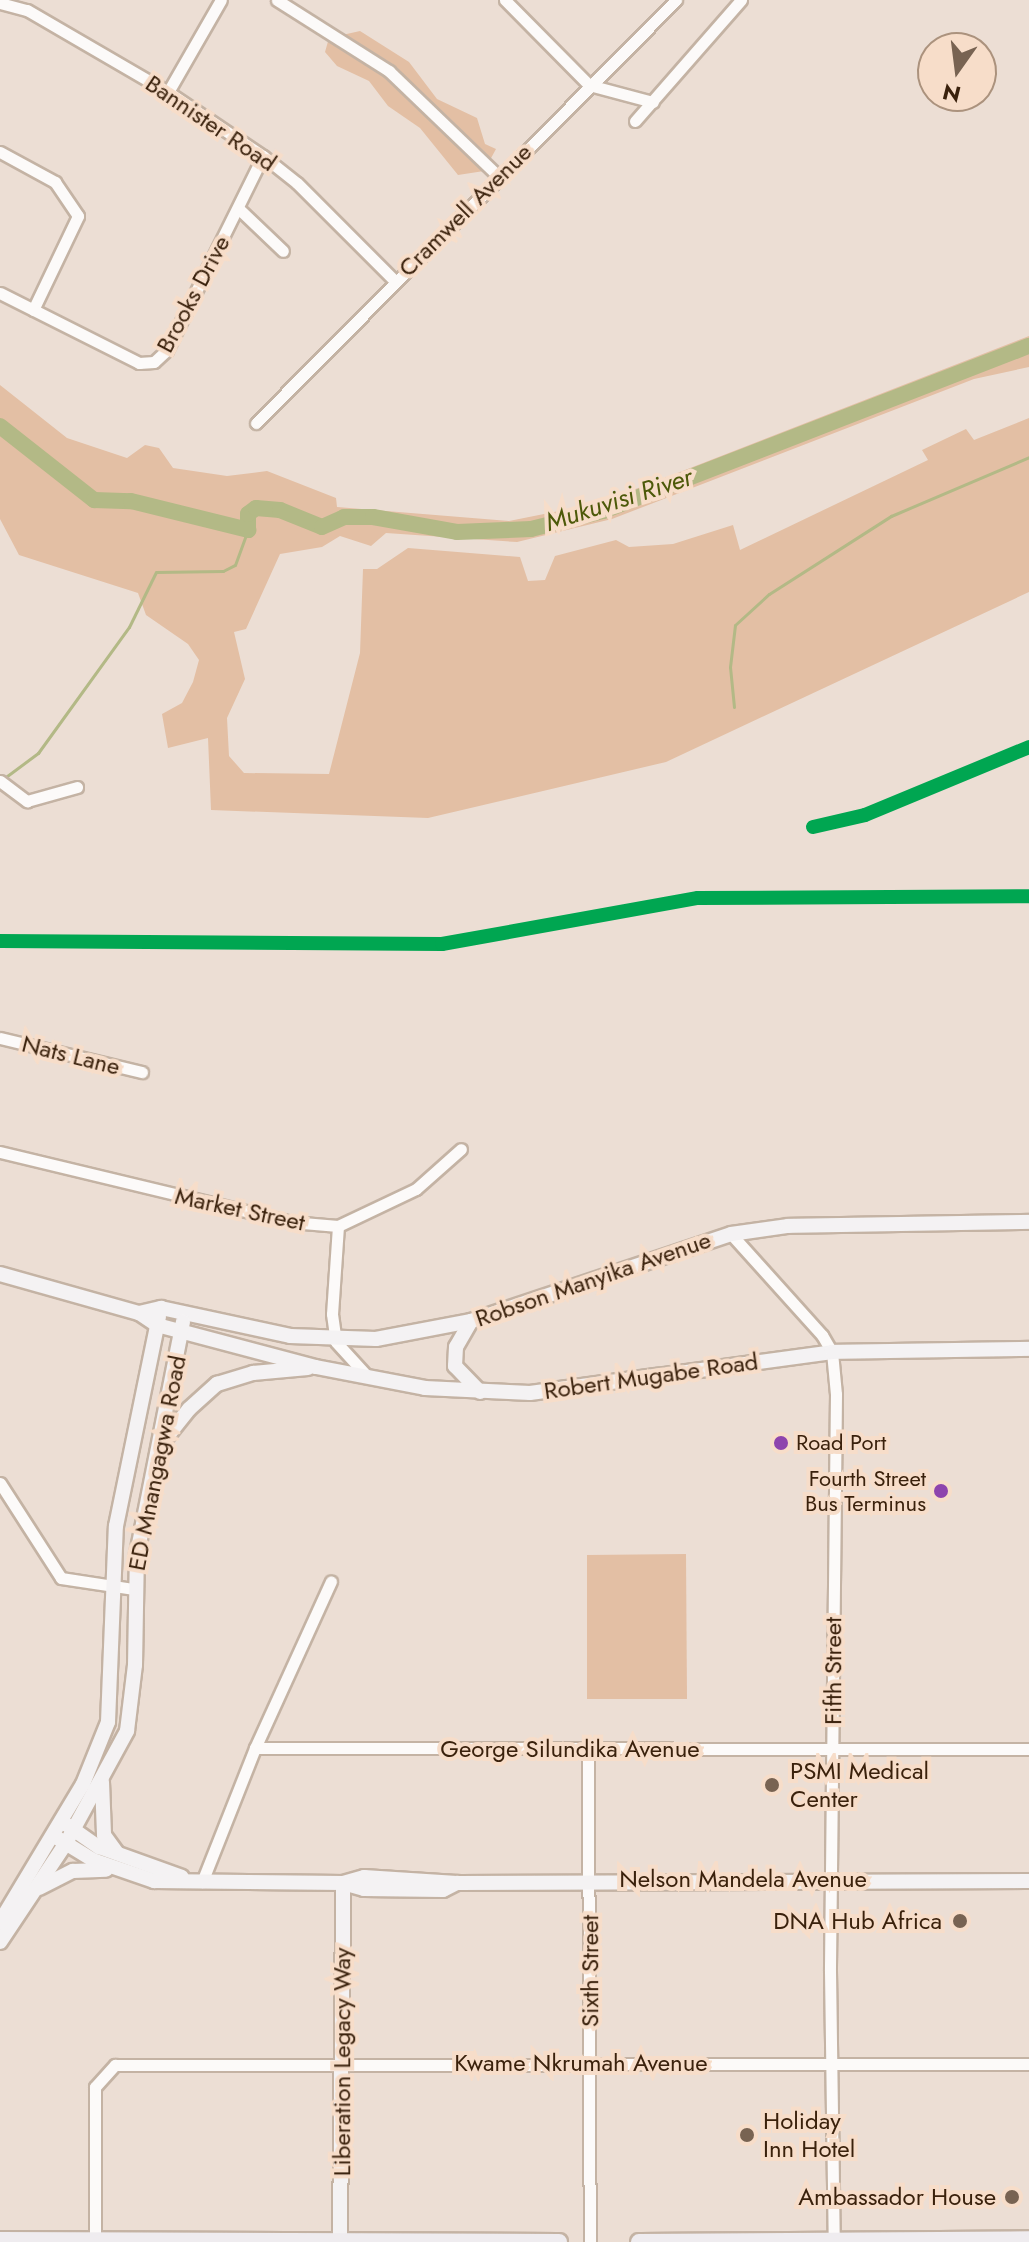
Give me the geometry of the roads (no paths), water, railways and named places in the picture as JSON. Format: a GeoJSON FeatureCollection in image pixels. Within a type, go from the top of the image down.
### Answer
{"type":"FeatureCollection","features":[{"type":"Feature","properties":{"kind":"highway"},"geometry":{"type":"LineString","coordinates":[[639,2242],[1029,2239]]}},
{"type":"Feature","properties":{"kind":"highway"},"geometry":{"type":"LineString","coordinates":[[0,2240],[559,2242]]}},
{"type":"Feature","properties":{"kind":"main road","name":"Robson Manyika Avenue"},"geometry":{"type":"LineString","coordinates":[[161,1308],[336,1342],[400,1336],[471,1321],[731,1234],[788,1226],[1029,1222]]}},
{"type":"Feature","properties":{"kind":"main road","name":"Robert Mugabe Road"},"geometry":{"type":"LineString","coordinates":[[0,1274],[139,1313],[157,1325],[316,1367],[480,1392],[601,1387],[832,1352],[1029,1349]]}},
{"type":"Feature","properties":{"kind":"main road","name":"Robert Mugabe Road"},"geometry":{"type":"LineString","coordinates":[[139,1313],[161,1308]]}},
{"type":"Feature","properties":{"kind":"main road","name":"ED Mnangagwa Road"},"geometry":{"type":"LineString","coordinates":[[0,1942],[36,1889],[64,1833],[108,1722],[111,1590],[123,1484],[161,1308]]}},
{"type":"Feature","properties":{"kind":"main road","name":"ED Mnangagwa Road"},"geometry":{"type":"LineString","coordinates":[[0,1922],[102,1782],[127,1731],[132,1704],[134,1589],[157,1451],[185,1313]]}},
{"type":"Feature","properties":{"kind":"main road"},"geometry":{"type":"LineString","coordinates":[[471,1321],[456,1347],[455,1366],[480,1392]]}},
{"type":"Feature","properties":{"kind":"main road"},"geometry":{"type":"LineString","coordinates":[[157,1451],[189,1409],[217,1384],[253,1373],[316,1367]]}},
{"type":"Feature","properties":{"kind":"main road"},"geometry":{"type":"LineString","coordinates":[[102,1782],[104,1835],[120,1856]]}},
{"type":"Feature","properties":{"kind":"main road","name":"Nelson Mandela Avenue"},"geometry":{"type":"LineString","coordinates":[[64,1833],[120,1856],[202,1882]]}},
{"type":"Feature","properties":{"kind":"main road","name":"Nelson Mandela Avenue"},"geometry":{"type":"LineString","coordinates":[[64,1833],[118,1871],[154,1881],[343,1883],[364,1889],[427,1890],[457,1883],[590,1879],[1029,1881]]}},
{"type":"Feature","properties":{"kind":"main road"},"geometry":{"type":"LineString","coordinates":[[36,1889],[73,1871],[118,1871]]}},
{"type":"Feature","properties":{"kind":"main road","name":"Liberation Legacy Way"},"geometry":{"type":"LineString","coordinates":[[340,2241],[343,1883]]}},
{"type":"Feature","properties":{"kind":"street"},"geometry":{"type":"LineString","coordinates":[[168,92],[221,0]]}},
{"type":"Feature","properties":{"kind":"street"},"geometry":{"type":"LineString","coordinates":[[277,0],[389,71],[499,177]]}},
{"type":"Feature","properties":{"kind":"street"},"geometry":{"type":"LineString","coordinates":[[505,0],[589,85],[653,102]]}},
{"type":"Feature","properties":{"kind":"street","name":"Cramwell Avenue"},"geometry":{"type":"LineString","coordinates":[[256,423],[676,0]]}},
{"type":"Feature","properties":{"kind":"street"},"geometry":{"type":"LineString","coordinates":[[635,121],[741,0]]}},
{"type":"Feature","properties":{"kind":"street","name":"Bannister Road"},"geometry":{"type":"LineString","coordinates":[[0,3],[27,10],[168,92],[263,156],[297,183],[395,281]]}},
{"type":"Feature","properties":{"kind":"street"},"geometry":{"type":"LineString","coordinates":[[0,152],[55,182],[78,216],[33,310]]}},
{"type":"Feature","properties":{"kind":"street","name":"Brooks Drive"},"geometry":{"type":"LineString","coordinates":[[0,293],[139,363],[154,362],[167,350],[263,156]]}},
{"type":"Feature","properties":{"kind":"street"},"geometry":{"type":"LineString","coordinates":[[238,208],[283,251]]}},
{"type":"Feature","properties":{"kind":"street"},"geometry":{"type":"LineString","coordinates":[[4,785],[27,801],[77,787]]}},
{"type":"Feature","properties":{"kind":"street","name":"Nats Lane"},"geometry":{"type":"LineString","coordinates":[[0,1038],[142,1072]]}},
{"type":"Feature","properties":{"kind":"street","name":"Market Street"},"geometry":{"type":"LineString","coordinates":[[0,1152],[262,1216],[338,1226],[416,1189],[461,1149]]}},
{"type":"Feature","properties":{"kind":"street"},"geometry":{"type":"LineString","coordinates":[[338,1226],[332,1314],[336,1342],[368,1377]]}},
{"type":"Feature","properties":{"kind":"street"},"geometry":{"type":"LineString","coordinates":[[731,1234],[832,1352]]}},
{"type":"Feature","properties":{"kind":"street","name":"Fifth Street"},"geometry":{"type":"LineString","coordinates":[[832,1352],[836,1394],[834,2241]]}},
{"type":"Feature","properties":{"kind":"street"},"geometry":{"type":"LineString","coordinates":[[0,1483],[61,1578],[111,1590],[134,1589]]}},
{"type":"Feature","properties":{"kind":"street"},"geometry":{"type":"LineString","coordinates":[[202,1882],[255,1748],[331,1581]]}},
{"type":"Feature","properties":{"kind":"street","name":"George Silundika Avenue"},"geometry":{"type":"LineString","coordinates":[[255,1748],[1029,1749]]}},
{"type":"Feature","properties":{"kind":"street","name":"Sixth Street"},"geometry":{"type":"LineString","coordinates":[[588,1749],[590,2242]]}},
{"type":"Feature","properties":{"kind":"street","name":"Kwame Nkrumah Avenue"},"geometry":{"type":"LineString","coordinates":[[95,2242],[95,2087],[106,2069],[343,2061],[1029,2064]]}},
{"type":"Feature","properties":{"kind":"waterway","name":"Mukuvisi River"},"geometry":{"type":"LineString","coordinates":[[0,426],[94,500],[131,501],[248,530],[248,514],[256,508],[280,510],[322,527],[344,517],[373,517],[457,532],[531,529],[603,511],[1029,346]]}},
{"type":"Feature","properties":{"kind":"waterway"},"geometry":{"type":"LineString","coordinates":[[734,707],[730,667],[735,625],[769,594],[891,516],[1029,457]]}},
{"type":"Feature","properties":{"kind":"waterway"},"geometry":{"type":"LineString","coordinates":[[3,779],[38,753],[129,627],[156,572],[223,571],[235,565],[248,530]]}},
{"type":"Feature","properties":{"kind":"railway"},"geometry":{"type":"LineString","coordinates":[[813,827],[865,815],[1029,747]]}},
{"type":"Feature","properties":{"kind":"place","name":"Road Port"},"geometry":{"type":"Point","coordinates":[781,1443]}},
{"type":"Feature","properties":{"kind":"place","name":"Fourth Street Bus Terminus"},"geometry":{"type":"Point","coordinates":[941,1491]}},
{"type":"Feature","properties":{"kind":"place","name":"PSMI Medical Center"},"geometry":{"type":"Point","coordinates":[772,1785]}},
{"type":"Feature","properties":{"kind":"place","name":"DNA Hub Africa"},"geometry":{"type":"Point","coordinates":[960,1921]}},
{"type":"Feature","properties":{"kind":"place","name":"Holiday Inn Hotel"},"geometry":{"type":"Point","coordinates":[747,2135]}},
{"type":"Feature","properties":{"kind":"place","name":"Ambassador House"},"geometry":{"type":"Point","coordinates":[1012,2197]}}]}
